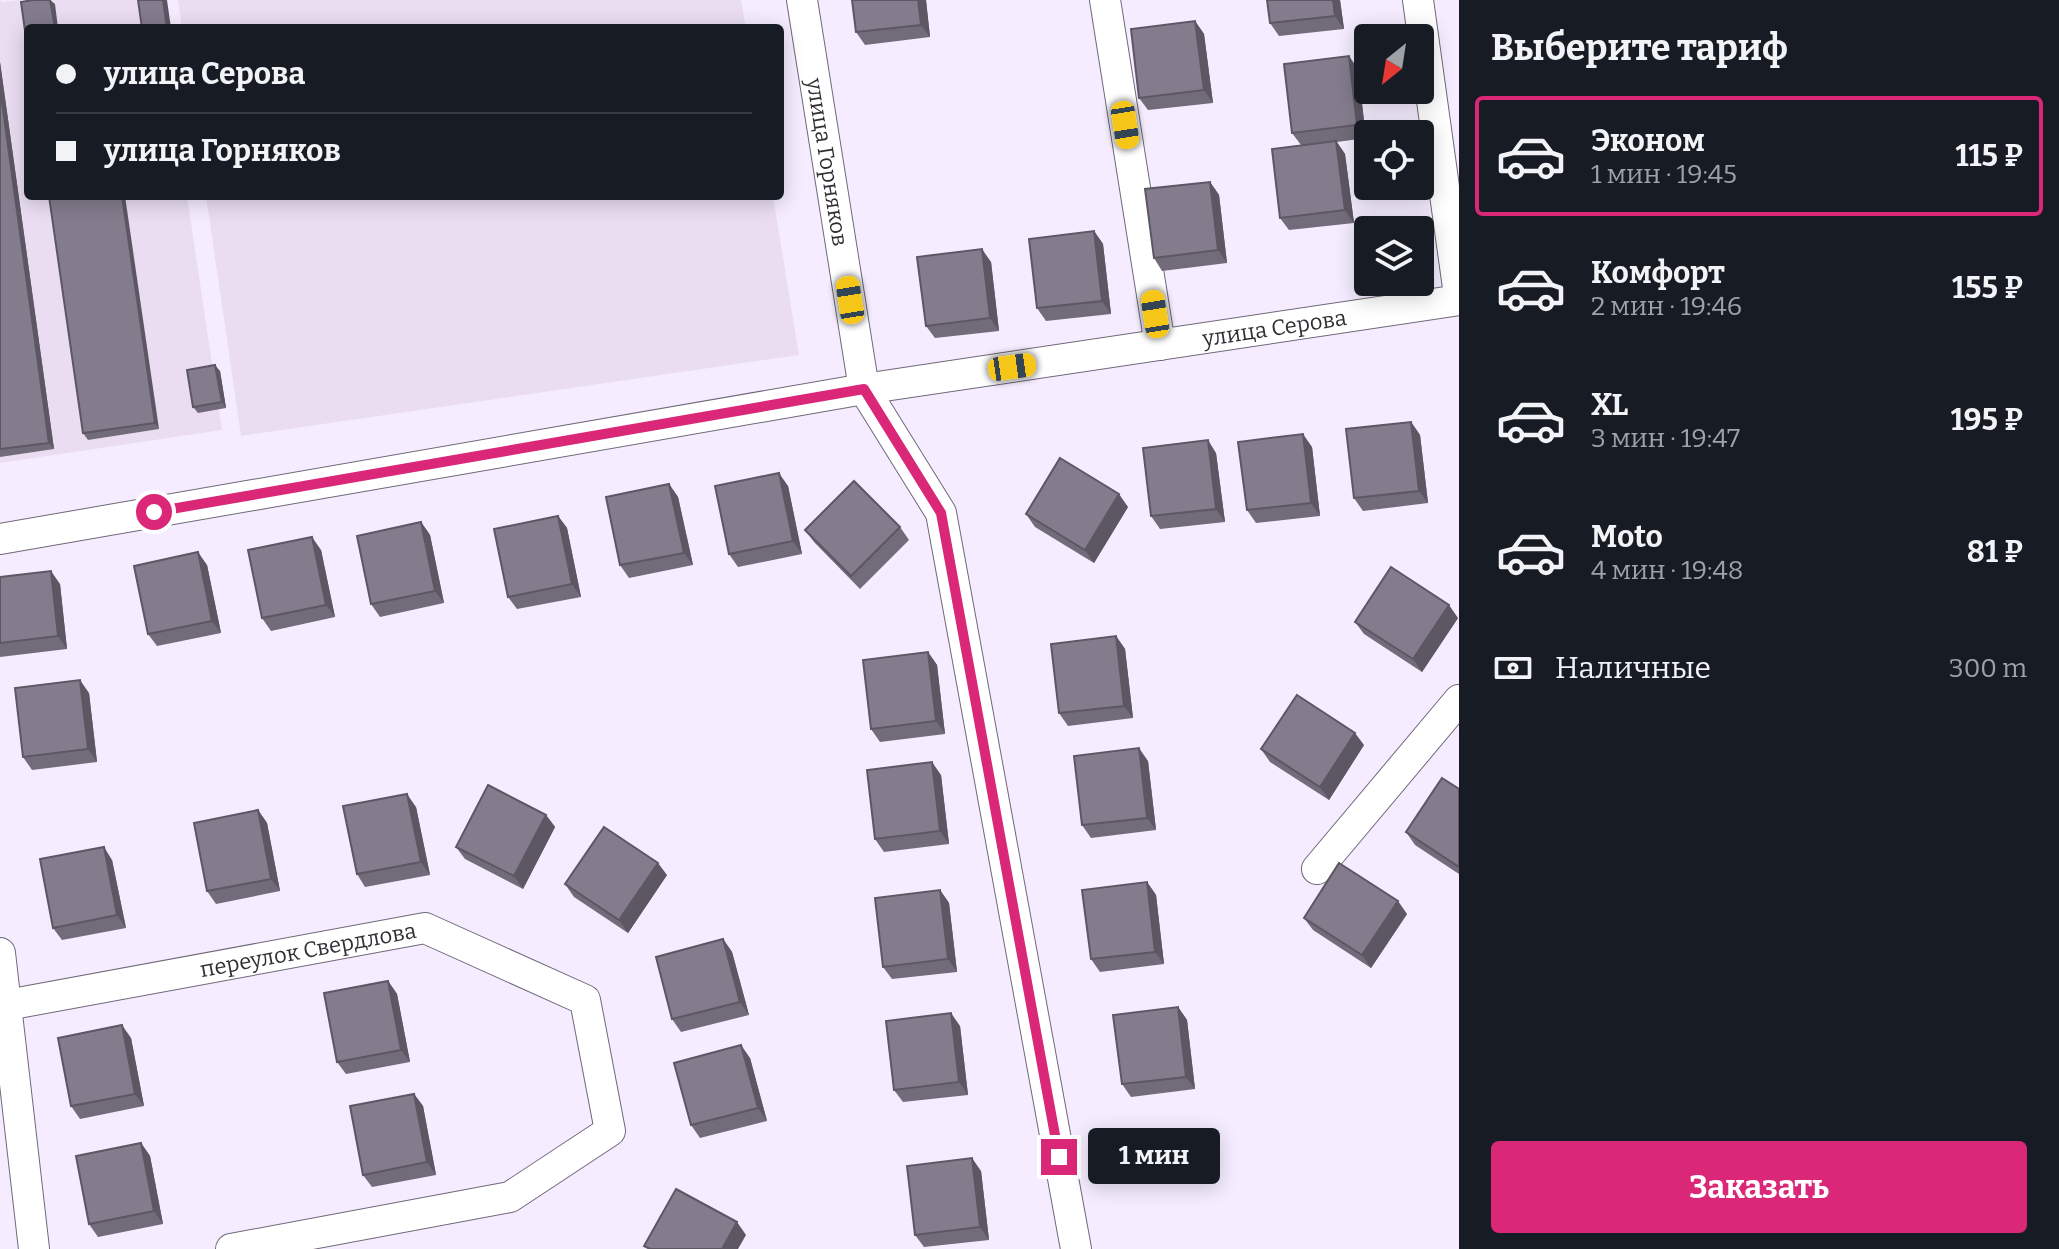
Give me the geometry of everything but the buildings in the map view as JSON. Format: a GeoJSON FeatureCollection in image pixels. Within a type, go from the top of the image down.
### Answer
{"type":"FeatureCollection","features":[{"type":"Feature","properties":{"kind":"street","name":"улица Горняков"},"geometry":{"type":"LineString","coordinates":[[802,0],[864,389],[941,513],[1076,1249]]}},
{"type":"Feature","properties":{"kind":"street"},"geometry":{"type":"LineString","coordinates":[[1105,0],[1160,345]]}},
{"type":"Feature","properties":{"kind":"street"},"geometry":{"type":"LineString","coordinates":[[1418,0],[1459,298]]}},
{"type":"Feature","properties":{"kind":"street","name":"улица Серова"},"geometry":{"type":"LineString","coordinates":[[0,539],[864,389],[1459,298]]}},
{"type":"Feature","properties":{"kind":"street"},"geometry":{"type":"LineString","coordinates":[[1317,869],[1459,700]]}},
{"type":"Feature","properties":{"kind":"street","name":"переулок Свердлова"},"geometry":{"type":"LineString","coordinates":[[7,1005],[425,928],[585,1000],[610,1131],[510,1197],[231,1249]]}},
{"type":"Feature","properties":{"kind":"street"},"geometry":{"type":"LineString","coordinates":[[0,953],[34,1249]]}},
{"type":"Feature","properties":{"kind":"shaded area"},"geometry":{"type":"Polygon","coordinates":[[[0,0],[158,0],[161,24],[24,24],[24,200],[188,200],[222,430],[0,463],[0,0]]]}},
{"type":"Feature","properties":{"kind":"shaded area"},"geometry":{"type":"Polygon","coordinates":[[[178,0],[741,0],[745,24],[181,24],[178,0]]]}},
{"type":"Feature","properties":{"kind":"shaded area"},"geometry":{"type":"Polygon","coordinates":[[[207,200],[774,200],[799,355],[241,436],[207,200]]]}},
{"type":"Feature","properties":{"kind":"route"},"geometry":{"type":"LineString","coordinates":[[154,512],[864,389],[941,513],[1059,1157]]}}]}
